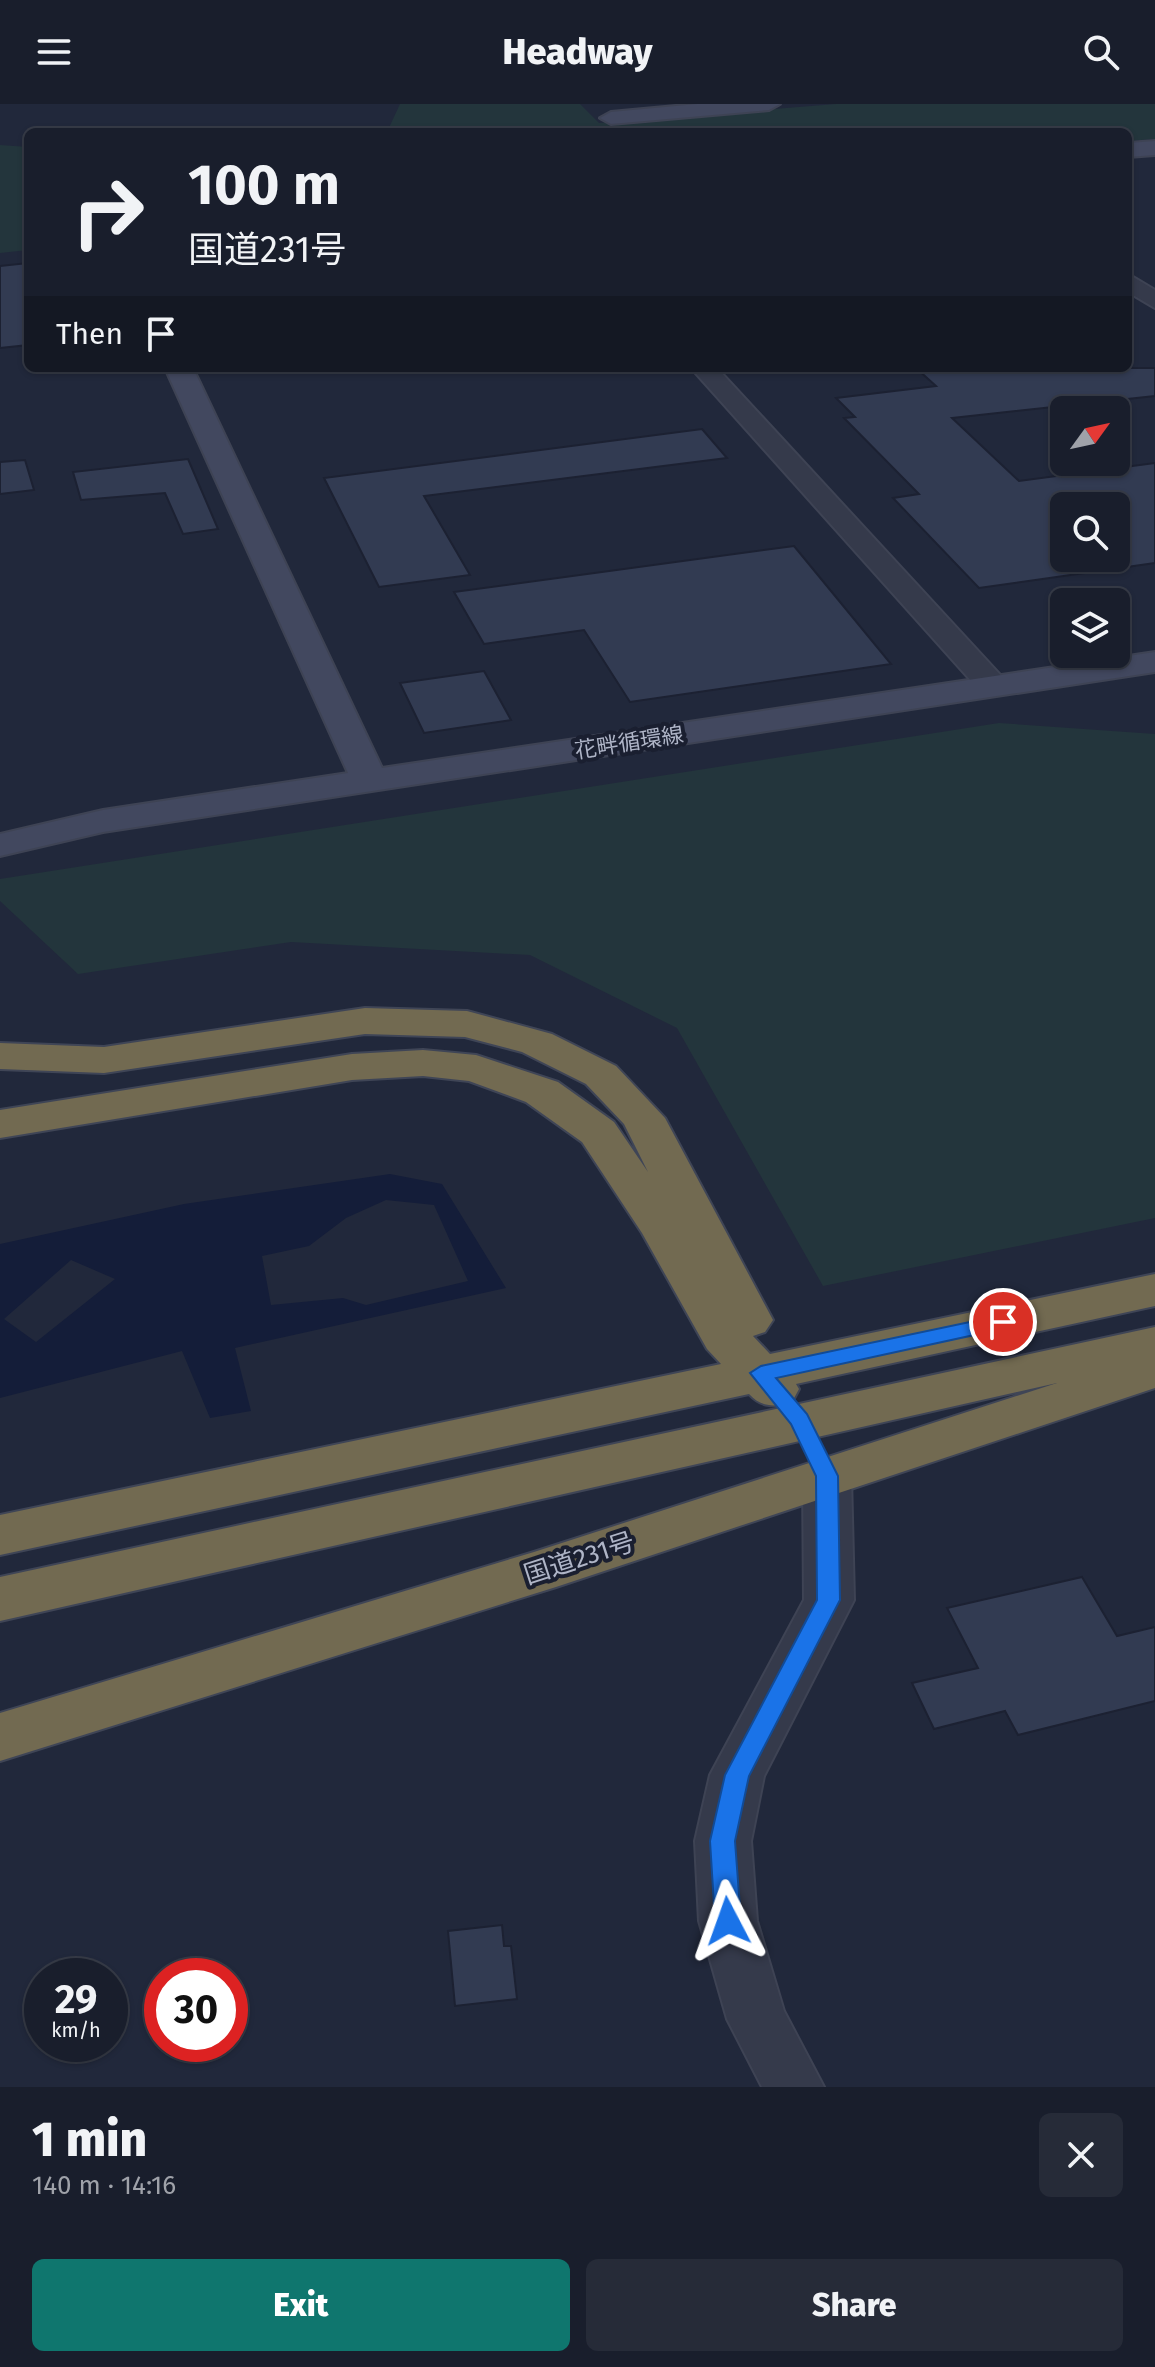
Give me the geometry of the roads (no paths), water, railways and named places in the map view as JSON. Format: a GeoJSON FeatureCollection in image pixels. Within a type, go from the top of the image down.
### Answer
{"type":"FeatureCollection","features":[{"type":"Feature","properties":{"kind":"highway"},"geometry":{"type":"LineString","coordinates":[[0,1056],[104,1060],[365,1021],[467,1024],[537,1043],[601,1075],[643,1118],[751,1327],[761,1373]]}},
{"type":"Feature","properties":{"kind":"highway"},"geometry":{"type":"LineString","coordinates":[[0,1124],[352,1067],[423,1063],[476,1068],[542,1092],[598,1132],[664,1230],[725,1337],[761,1373],[799,1420],[827,1476]]}},
{"type":"Feature","properties":{"kind":"highway"},"geometry":{"type":"LineString","coordinates":[[0,1535],[1155,1290]]}},
{"type":"Feature","properties":{"kind":"highway"},"geometry":{"type":"LineString","coordinates":[[0,1599],[799,1420],[1155,1344]]}},
{"type":"Feature","properties":{"kind":"highway","name":"国道231号"},"geometry":{"type":"LineString","coordinates":[[0,1737],[537,1572],[1155,1370]]}},
{"type":"Feature","properties":{"kind":"street"},"geometry":{"type":"LineString","coordinates":[[611,118],[769,104]]}},
{"type":"Feature","properties":{"kind":"street"},"geometry":{"type":"LineString","coordinates":[[1132,150],[1155,148]]}},
{"type":"Feature","properties":{"kind":"street"},"geometry":{"type":"LineString","coordinates":[[1132,284],[1155,301]]}},
{"type":"Feature","properties":{"kind":"street"},"geometry":{"type":"LineString","coordinates":[[181,372],[370,781]]}},
{"type":"Feature","properties":{"kind":"street"},"geometry":{"type":"LineString","coordinates":[[707,372],[993,686]]}},
{"type":"Feature","properties":{"kind":"street","name":"花畔循環線"},"geometry":{"type":"LineString","coordinates":[[0,845],[103,821],[1155,662]]}},
{"type":"Feature","properties":{"kind":"street","name":"花畔循環線"},"geometry":{"type":"LineString","coordinates":[[0,828],[103,821]]}},
{"type":"Feature","properties":{"kind":"street"},"geometry":{"type":"LineString","coordinates":[[794,2087],[757,2019],[732,1935],[723,1841],[737,1775],[829,1600],[827,1476]]}},
{"type":"Feature","properties":{"kind":"water"},"geometry":{"type":"Polygon","coordinates":[[[390,1174],[442,1184],[506,1288],[235,1348],[251,1411],[210,1418],[182,1351],[0,1398],[0,1244],[184,1204],[390,1174]],[[386,1200],[346,1218],[309,1246],[262,1256],[271,1305],[343,1298],[366,1305],[468,1281],[434,1205],[386,1200]],[[71,1260],[4,1319],[36,1342],[115,1279],[71,1260]]]}}]}
